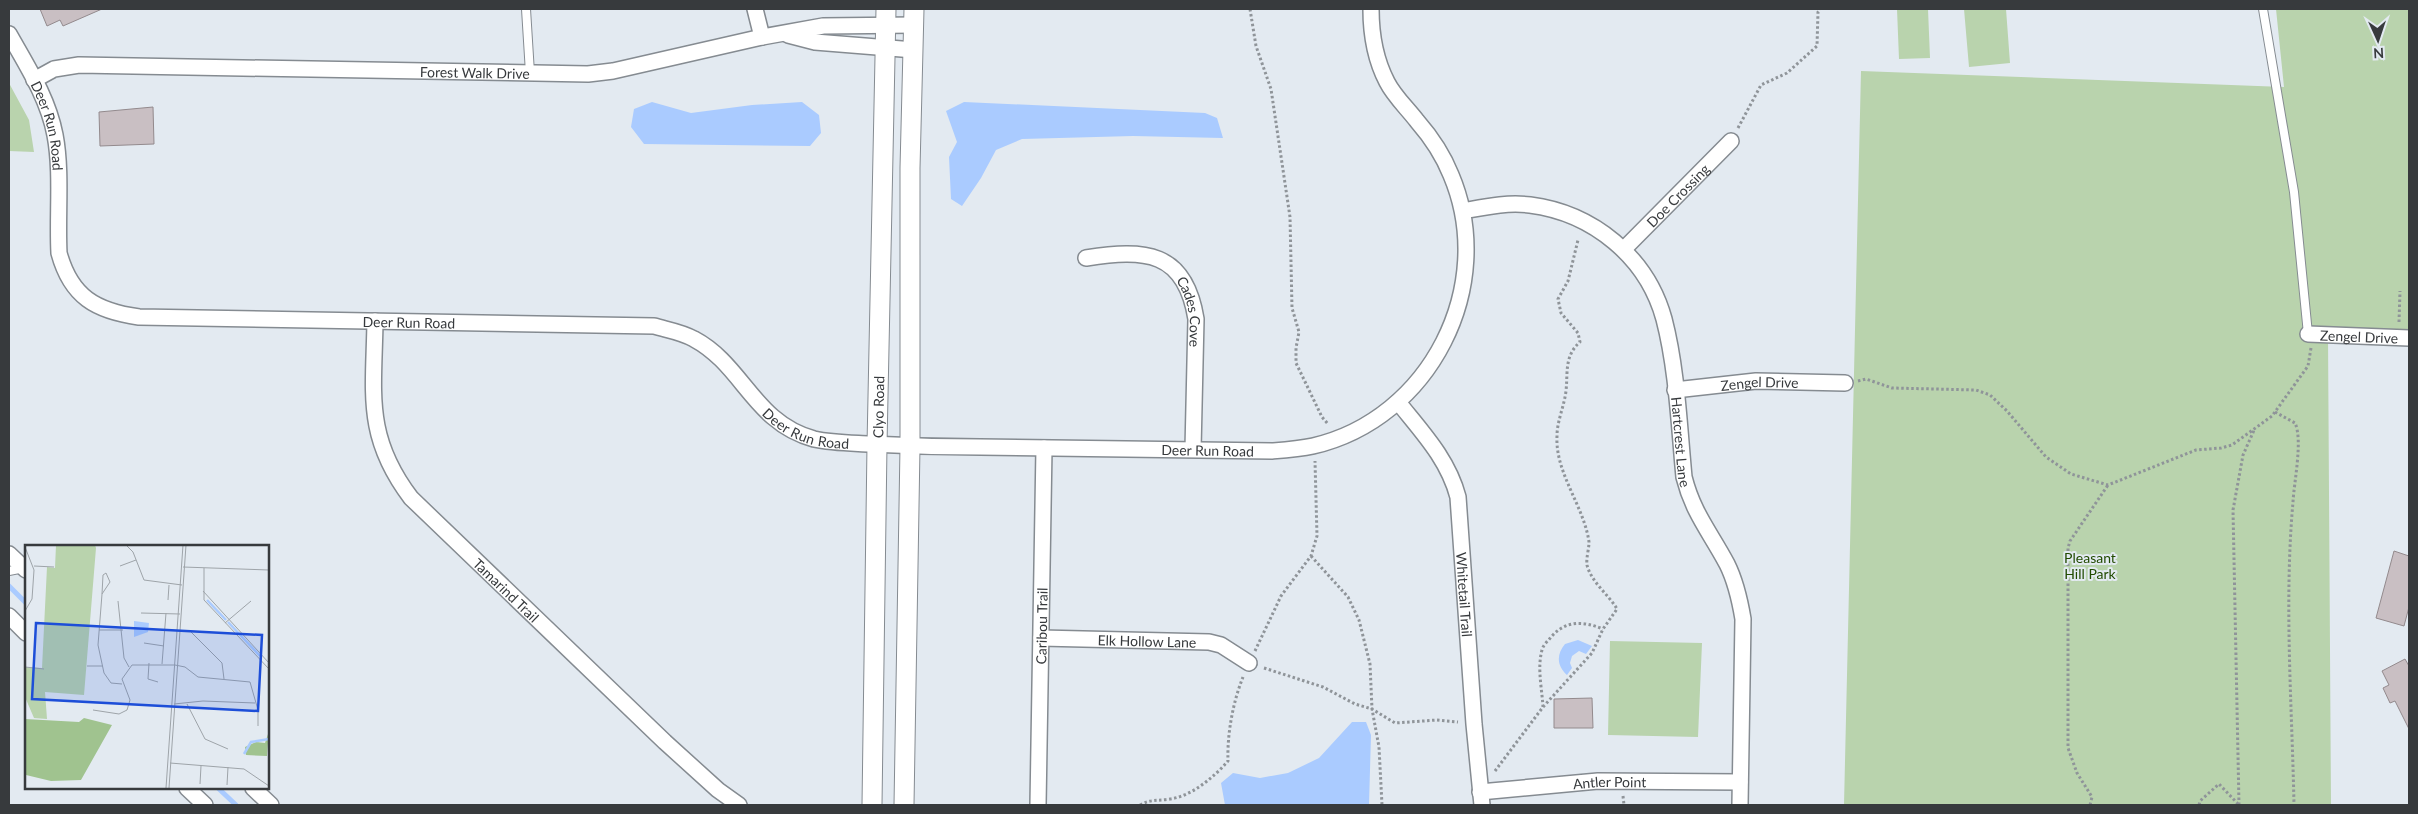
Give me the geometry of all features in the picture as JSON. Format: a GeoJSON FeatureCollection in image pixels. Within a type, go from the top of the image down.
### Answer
{"type":"FeatureCollection","features":[{"type":"Feature","properties":{"kind":"street"},"geometry":{"type":"LineString","coordinates":[[755,9],[762,38]]}},
{"type":"Feature","properties":{"kind":"street","name":"Deer Run Road"},"geometry":{"type":"LineString","coordinates":[[9,34],[48,109],[55,133],[58,152],[59,253],[64,269],[84,296],[98,307],[112,313],[139,317],[639,325],[680,332],[695,339],[713,352],[763,410],[788,428],[814,439],[838,443],[910,447],[1272,451],[1314,446],[1341,436],[1369,422],[1398,402],[1434,361],[1445,343],[1459,306],[1466,269],[1463,212],[1452,176],[1439,151],[1388,84],[1381,70],[1373,46],[1371,9]]}},
{"type":"Feature","properties":{"kind":"street","name":"Forest Walk Drive"},"geometry":{"type":"LineString","coordinates":[[34,80],[54,69],[79,65],[588,74],[613,71],[823,26],[886,17],[914,17]]}},
{"type":"Feature","properties":{"kind":"street","name":"Clyo Road"},"geometry":{"type":"LineString","coordinates":[[872,805],[886,17]]}},
{"type":"Feature","properties":{"kind":"street"},"geometry":{"type":"LineString","coordinates":[[904,805],[910,447],[910,168],[914,17]]}},
{"type":"Feature","properties":{"kind":"street"},"geometry":{"type":"LineString","coordinates":[[784,34],[816,42],[914,50]]}},
{"type":"Feature","properties":{"kind":"street","name":"Doe Crossing"},"geometry":{"type":"LineString","coordinates":[[1624,249],[1731,141]]}},
{"type":"Feature","properties":{"kind":"street","name":"Hartcrest Lane"},"geometry":{"type":"LineString","coordinates":[[1463,212],[1502,204],[1530,205],[1558,211],[1585,222],[1624,249],[1634,261],[1656,298],[1663,318],[1675,390],[1684,477],[1689,495],[1704,528],[1727,565],[1740,600],[1743,619],[1740,805]]}},
{"type":"Feature","properties":{"kind":"street","name":"Cades Cove"},"geometry":{"type":"LineString","coordinates":[[1086,258],[1121,253],[1139,253],[1155,257],[1167,263],[1186,285],[1193,302],[1196,319],[1193,449]]}},
{"type":"Feature","properties":{"kind":"street","name":"Tamarind Trail"},"geometry":{"type":"LineString","coordinates":[[374,321],[373,411],[376,430],[388,463],[411,498],[666,742],[718,790],[739,805]]}},
{"type":"Feature","properties":{"kind":"street","name":"Zengel Drive"},"geometry":{"type":"LineString","coordinates":[[2311,335],[2409,338]]}},
{"type":"Feature","properties":{"kind":"street","name":"Zengel Drive"},"geometry":{"type":"LineString","coordinates":[[1675,390],[1756,381],[1846,383]]}},
{"type":"Feature","properties":{"kind":"street","name":"Whitetail Trail"},"geometry":{"type":"LineString","coordinates":[[1398,402],[1440,454],[1454,481],[1458,497],[1481,798]]}},
{"type":"Feature","properties":{"kind":"street","name":"Caribou Trail"},"geometry":{"type":"LineString","coordinates":[[1038,805],[1044,448]]}},
{"type":"Feature","properties":{"kind":"street"},"geometry":{"type":"LineString","coordinates":[[9,554],[25,569]]}},
{"type":"Feature","properties":{"kind":"street"},"geometry":{"type":"LineString","coordinates":[[9,616],[25,632]]}},
{"type":"Feature","properties":{"kind":"street","name":"Elk Hollow Lane"},"geometry":{"type":"LineString","coordinates":[[1041,638],[1209,642],[1221,645],[1249,663]]}},
{"type":"Feature","properties":{"kind":"street","name":"Antler Point"},"geometry":{"type":"LineString","coordinates":[[1481,798],[1598,781],[1740,782]]}},
{"type":"Feature","properties":{"kind":"street"},"geometry":{"type":"LineString","coordinates":[[188,789],[205,805]]}},
{"type":"Feature","properties":{"kind":"street"},"geometry":{"type":"LineString","coordinates":[[254,789],[271,805]]}},
{"type":"Feature","properties":{"kind":"lane"},"geometry":{"type":"LineString","coordinates":[[526,9],[530,72]]}},
{"type":"Feature","properties":{"kind":"lane"},"geometry":{"type":"LineString","coordinates":[[2263,9],[2294,192],[2311,335]]}},
{"type":"Feature","properties":{"kind":"lane"},"geometry":{"type":"LineString","coordinates":[[9,572],[25,569]]}},
{"type":"Feature","properties":{"kind":"path"},"geometry":{"type":"LineString","coordinates":[[1250,9],[1256,46],[1271,89],[1290,217],[1292,308],[1300,332],[1296,348],[1296,363],[1322,417],[1341,436]]}},
{"type":"Feature","properties":{"kind":"path"},"geometry":{"type":"LineString","coordinates":[[1731,141],[1761,85],[1787,73],[1817,46],[1818,12],[1820,9]]}},
{"type":"Feature","properties":{"kind":"path"},"geometry":{"type":"LineString","coordinates":[[1481,798],[1543,707],[1586,660],[1602,629],[1617,609],[1610,596],[1598,585],[1587,565],[1588,542],[1570,484],[1559,460],[1556,437],[1566,391],[1565,373],[1573,348],[1580,342],[1578,333],[1561,313],[1558,299],[1568,280],[1578,240]]}},
{"type":"Feature","properties":{"kind":"path"},"geometry":{"type":"LineString","coordinates":[[2090,805],[2092,797],[2077,772],[2068,748],[2068,548],[2070,541],[2108,485],[2196,450],[2227,446],[2255,428],[2274,412],[2308,366],[2311,335]]}},
{"type":"Feature","properties":{"kind":"path"},"geometry":{"type":"LineString","coordinates":[[1846,383],[1866,379],[1892,388],[1976,390],[1990,395],[2007,411],[2046,457],[2072,474],[2108,485]]}},
{"type":"Feature","properties":{"kind":"path"},"geometry":{"type":"LineString","coordinates":[[2274,412],[2296,423],[2298,440],[2292,514],[2289,607],[2294,805]]}},
{"type":"Feature","properties":{"kind":"path"},"geometry":{"type":"LineString","coordinates":[[2239,805],[2233,510],[2243,455],[2255,428]]}},
{"type":"Feature","properties":{"kind":"path"},"geometry":{"type":"LineString","coordinates":[[1140,805],[1148,801],[1172,799],[1211,780],[1228,761],[1227,744],[1237,692],[1281,596],[1311,556],[1317,536],[1314,446]]}},
{"type":"Feature","properties":{"kind":"path"},"geometry":{"type":"LineString","coordinates":[[1311,556],[1348,597],[1359,620],[1370,664],[1372,709],[1379,747],[1382,805]]}},
{"type":"Feature","properties":{"kind":"path"},"geometry":{"type":"LineString","coordinates":[[1543,707],[1540,668],[1542,648],[1557,631],[1572,622],[1590,624],[1602,629]]}},
{"type":"Feature","properties":{"kind":"path"},"geometry":{"type":"LineString","coordinates":[[1249,663],[1323,687],[1355,704],[1372,709],[1395,723],[1436,720],[1474,724]]}},
{"type":"Feature","properties":{"kind":"path"},"geometry":{"type":"LineString","coordinates":[[2199,805],[2200,801],[2219,784],[2239,805]]}},
{"type":"Feature","properties":{"kind":"green space"},"geometry":{"type":"Polygon","coordinates":[[[1897,9],[1928,9],[1930,58],[1899,59],[1897,9]]]}},
{"type":"Feature","properties":{"kind":"green space"},"geometry":{"type":"Polygon","coordinates":[[[1964,9],[2006,9],[2010,63],[1969,67],[1964,9]]]}},
{"type":"Feature","properties":{"kind":"green space","name":"Pleasant Hill Park"},"geometry":{"type":"Polygon","coordinates":[[[2276,9],[2409,9],[2409,338],[2328,336],[2331,805],[1844,805],[1861,71],[2284,87],[2276,9]]]}},
{"type":"Feature","properties":{"kind":"green space"},"geometry":{"type":"Polygon","coordinates":[[[9,83],[29,120],[34,152],[9,151],[9,83]]]}},
{"type":"Feature","properties":{"kind":"green space"},"geometry":{"type":"Polygon","coordinates":[[[1610,641],[1702,643],[1698,737],[1608,735],[1610,641]]]}},
{"type":"Feature","properties":{"kind":"water"},"geometry":{"type":"Polygon","coordinates":[[[652,102],[691,113],[752,105],[802,102],[819,115],[821,133],[810,146],[644,144],[631,127],[634,109],[652,102]]]}},
{"type":"Feature","properties":{"kind":"water"},"geometry":{"type":"Polygon","coordinates":[[[964,102],[1205,113],[1217,118],[1223,138],[1133,136],[1022,139],[996,150],[981,178],[962,206],[951,199],[949,157],[957,142],[946,111],[964,102]]]}},
{"type":"Feature","properties":{"kind":"water"},"geometry":{"type":"Polygon","coordinates":[[[1578,640],[1592,646],[1586,654],[1579,651],[1572,656],[1570,663],[1572,668],[1567,675],[1561,668],[1560,652],[1565,644],[1578,640]]]}},
{"type":"Feature","properties":{"kind":"water"},"geometry":{"type":"Polygon","coordinates":[[[1352,722],[1366,722],[1371,735],[1369,805],[1225,805],[1221,783],[1233,773],[1260,778],[1288,773],[1319,758],[1352,722]]]}},
{"type":"Feature","properties":{"kind":"building"},"geometry":{"type":"Polygon","coordinates":[[[40,9],[102,9],[63,26],[60,20],[47,26],[40,9]]]}},
{"type":"Feature","properties":{"kind":"building"},"geometry":{"type":"Polygon","coordinates":[[[153,107],[154,144],[100,146],[99,112],[153,107]]]}},
{"type":"Feature","properties":{"kind":"building"},"geometry":{"type":"Polygon","coordinates":[[[2394,551],[2409,556],[2409,607],[2404,626],[2376,618],[2394,551]]]}},
{"type":"Feature","properties":{"kind":"building"},"geometry":{"type":"Polygon","coordinates":[[[2405,659],[2409,666],[2409,729],[2395,701],[2390,703],[2383,688],[2389,685],[2382,671],[2405,659]]]}},
{"type":"Feature","properties":{"kind":"building"},"geometry":{"type":"Polygon","coordinates":[[[1592,698],[1593,728],[1554,728],[1554,699],[1592,698]]]}},
{"type":"Feature","properties":{"kind":"waterway"},"geometry":{"type":"LineString","coordinates":[[9,586],[25,602]]}},
{"type":"Feature","properties":{"kind":"waterway"},"geometry":{"type":"LineString","coordinates":[[219,789],[236,805]]}}]}
